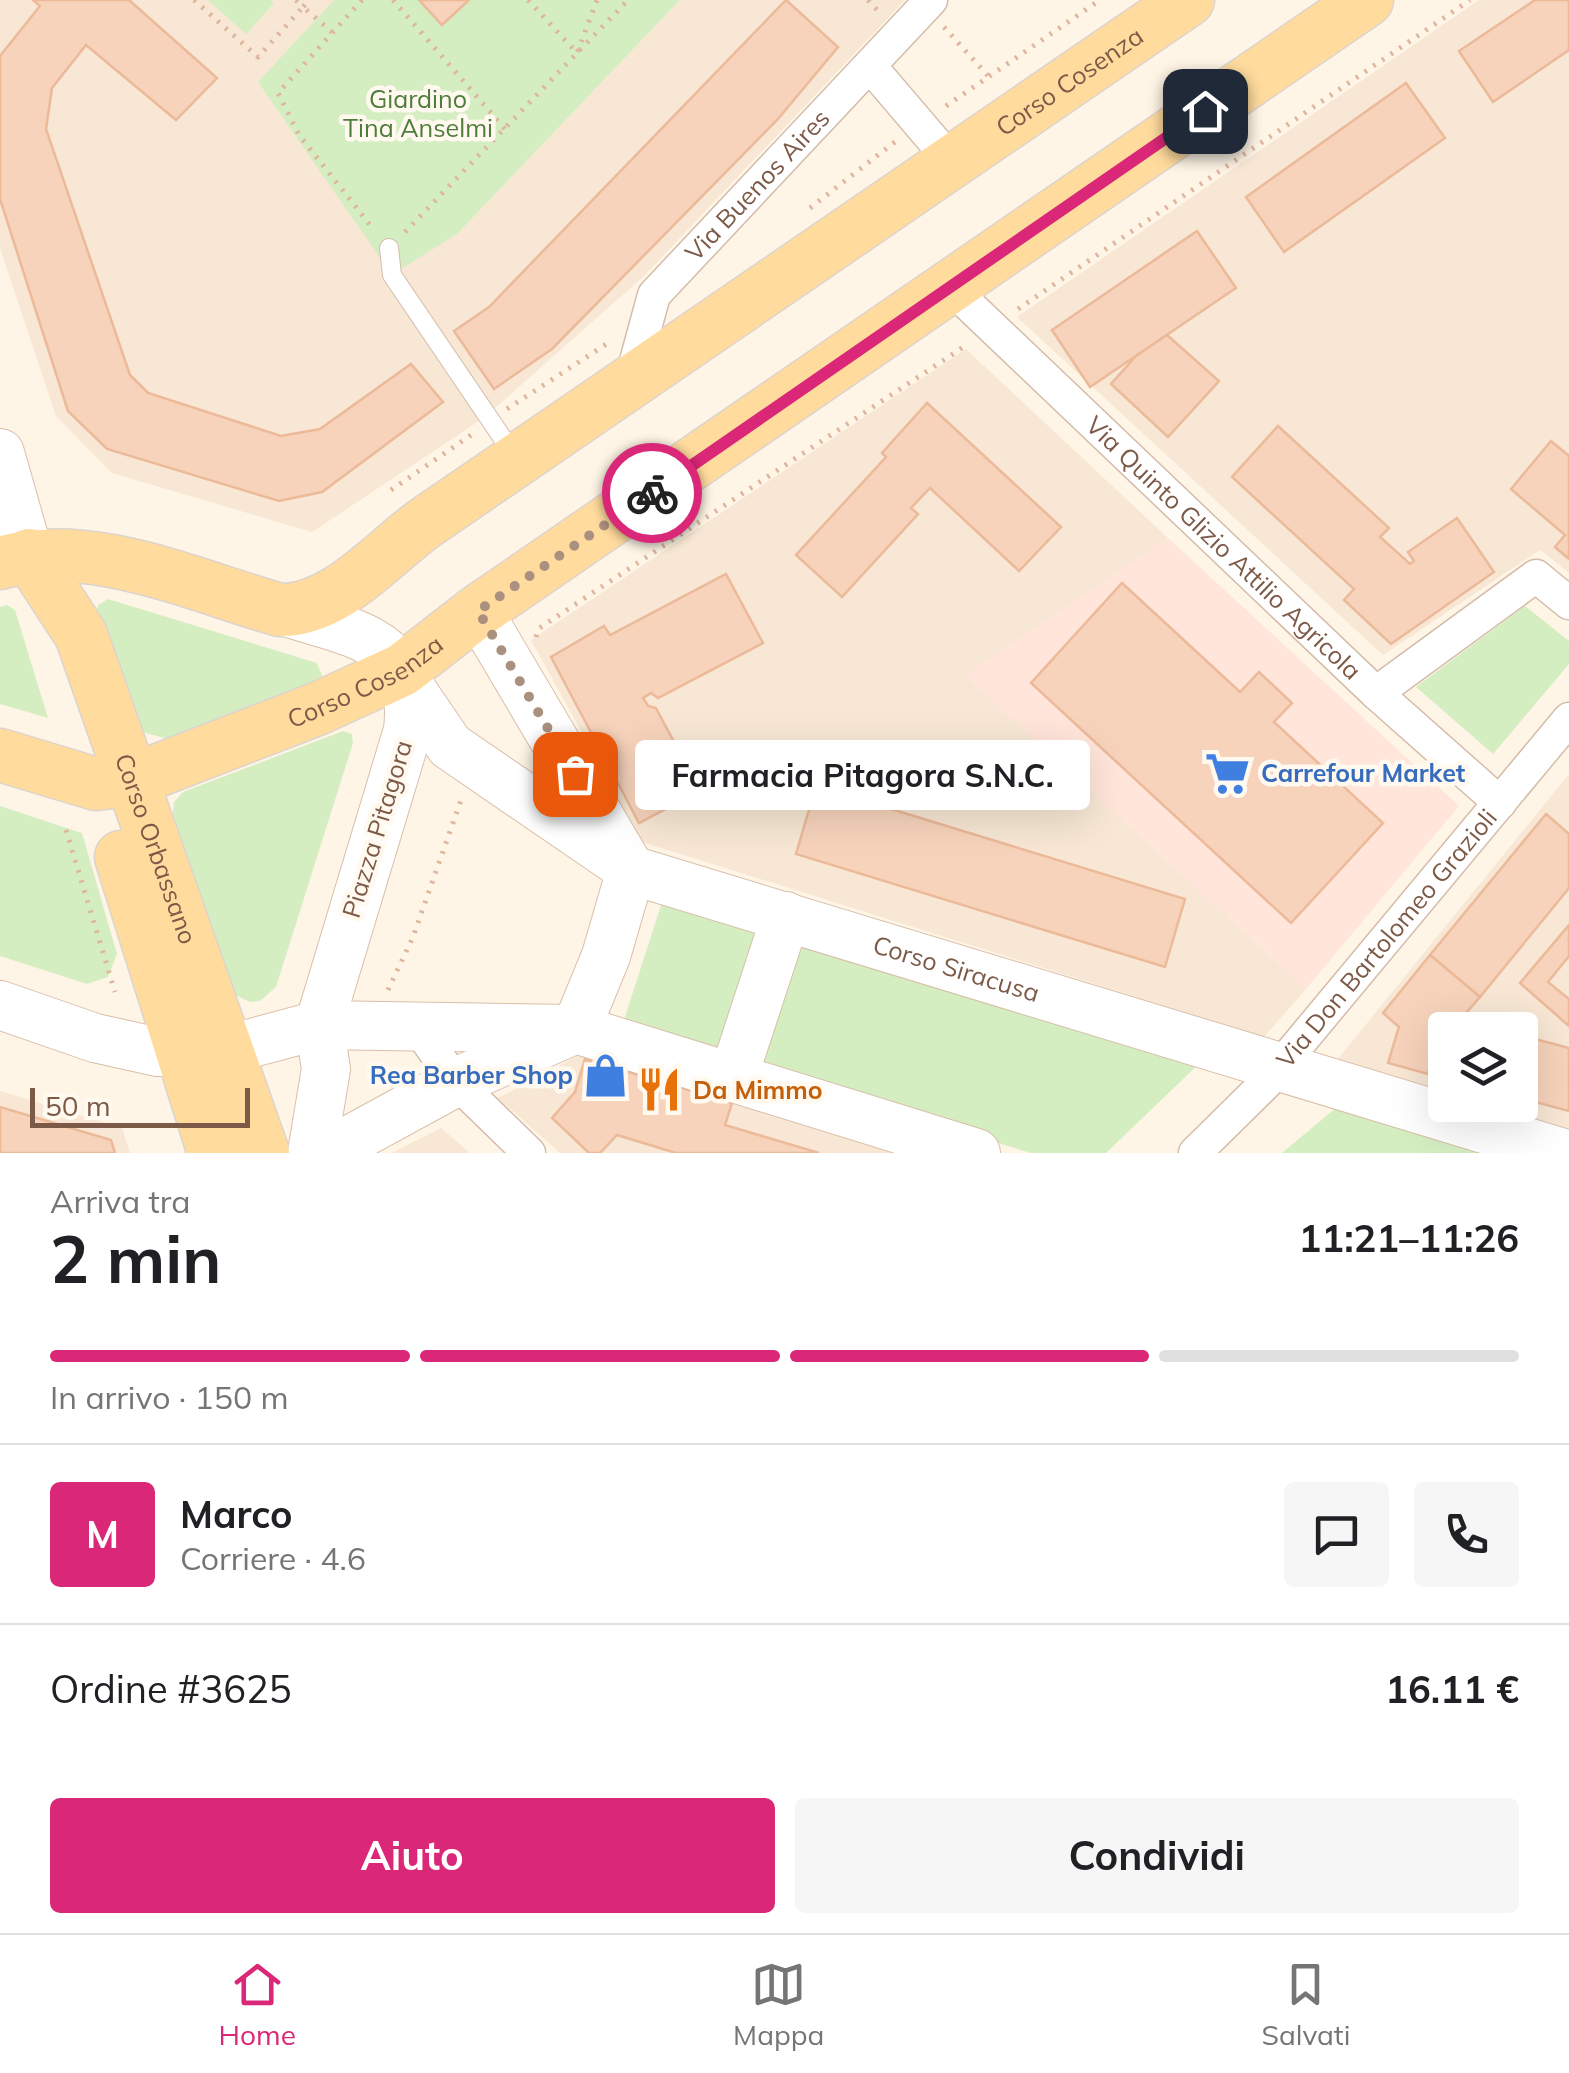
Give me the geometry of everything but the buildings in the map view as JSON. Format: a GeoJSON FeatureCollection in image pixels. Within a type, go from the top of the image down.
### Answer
{"type":"FeatureCollection","features":[{"type":"Feature","properties":{"kind":"main road","name":"Corso Cosenza"},"geometry":{"type":"LineString","coordinates":[[280,610],[298,610],[329,598],[425,523],[505,440],[630,383],[925,150],[1188,0]]}},
{"type":"Feature","properties":{"kind":"main road","name":"Corso Cosenza"},"geometry":{"type":"LineString","coordinates":[[114,782],[406,678],[478,611],[1367,0]]}},
{"type":"Feature","properties":{"kind":"main road"},"geometry":{"type":"LineString","coordinates":[[15,559],[60,554],[110,562],[280,610]]}},
{"type":"Feature","properties":{"kind":"main road","name":"Corso Orbassano"},"geometry":{"type":"LineString","coordinates":[[15,559],[81,635],[114,782],[204,1051],[263,1153]]}},
{"type":"Feature","properties":{"kind":"main road"},"geometry":{"type":"LineString","coordinates":[[0,755],[114,782]]}},
{"type":"Feature","properties":{"kind":"main road","name":"Corso Orbassano"},"geometry":{"type":"LineString","coordinates":[[204,1051],[214,1153]]}},
{"type":"Feature","properties":{"kind":"street","name":"Via Buenos Aires"},"geometry":{"type":"LineString","coordinates":[[630,383],[654,295],[928,3]]}},
{"type":"Feature","properties":{"kind":"street"},"geometry":{"type":"LineString","coordinates":[[870,66],[925,150]]}},
{"type":"Feature","properties":{"kind":"street","name":"Via Quinto Glizio Attilio Agricola"},"geometry":{"type":"LineString","coordinates":[[970,273],[990,329],[1376,693],[1500,803]]}},
{"type":"Feature","properties":{"kind":"street","name":"Corso Orbassano"},"geometry":{"type":"LineString","coordinates":[[0,453],[15,559]]}},
{"type":"Feature","properties":{"kind":"street"},"geometry":{"type":"LineString","coordinates":[[1376,693],[1536,576],[1569,603]]}},
{"type":"Feature","properties":{"kind":"street"},"geometry":{"type":"LineString","coordinates":[[280,610],[378,644],[406,678]]}},
{"type":"Feature","properties":{"kind":"street"},"geometry":{"type":"LineString","coordinates":[[326,1153],[456,1082],[576,1030],[606,956],[631,870],[525,648],[478,611]]}},
{"type":"Feature","properties":{"kind":"street","name":"Corso Siracusa"},"geometry":{"type":"LineString","coordinates":[[406,678],[436,729],[474,761],[631,870],[1563,1153]]}},
{"type":"Feature","properties":{"kind":"street","name":"Piazza Pitagora"},"geometry":{"type":"LineString","coordinates":[[319,1025],[408,730],[406,678]]}},
{"type":"Feature","properties":{"kind":"street","name":"Via Don Bartolomeo Grazioli"},"geometry":{"type":"LineString","coordinates":[[1195,1153],[1280,1067],[1569,719]]}},
{"type":"Feature","properties":{"kind":"street"},"geometry":{"type":"LineString","coordinates":[[733,1078],[786,916]]}},
{"type":"Feature","properties":{"kind":"street"},"geometry":{"type":"LineString","coordinates":[[0,1005],[128,1047],[204,1051],[319,1025],[576,1030],[976,1153]]}},
{"type":"Feature","properties":{"kind":"street"},"geometry":{"type":"LineString","coordinates":[[394,1024],[530,1153]]}},
{"type":"Feature","properties":{"kind":"street"},"geometry":{"type":"LineString","coordinates":[[312,1153],[326,1069],[319,1025]]}},
{"type":"Feature","properties":{"kind":"lane"},"geometry":{"type":"LineString","coordinates":[[389,248],[392,276],[505,440]]}},
{"type":"Feature","properties":{"kind":"path"},"geometry":{"type":"LineString","coordinates":[[194,0],[258,57],[310,0]]}},
{"type":"Feature","properties":{"kind":"path"},"geometry":{"type":"LineString","coordinates":[[296,0],[332,32]]}},
{"type":"Feature","properties":{"kind":"path"},"geometry":{"type":"LineString","coordinates":[[362,0],[278,93],[300,135],[389,248],[628,0]]}},
{"type":"Feature","properties":{"kind":"path"},"geometry":{"type":"LineString","coordinates":[[393,0],[505,128]]}},
{"type":"Feature","properties":{"kind":"path"},"geometry":{"type":"LineString","coordinates":[[528,0],[577,54]]}},
{"type":"Feature","properties":{"kind":"path"},"geometry":{"type":"LineString","coordinates":[[577,54],[597,0]]}},
{"type":"Feature","properties":{"kind":"path"},"geometry":{"type":"LineString","coordinates":[[868,0],[880,12]]}},
{"type":"Feature","properties":{"kind":"path"},"geometry":{"type":"LineString","coordinates":[[803,215],[925,150],[989,77],[1100,0]]}},
{"type":"Feature","properties":{"kind":"path"},"geometry":{"type":"LineString","coordinates":[[970,273],[1022,306],[1470,0]]}},
{"type":"Feature","properties":{"kind":"path"},"geometry":{"type":"LineString","coordinates":[[928,3],[989,77]]}},
{"type":"Feature","properties":{"kind":"path"},"geometry":{"type":"LineString","coordinates":[[391,490],[505,440],[588,353],[644,325]]}},
{"type":"Feature","properties":{"kind":"path"},"geometry":{"type":"LineString","coordinates":[[525,648],[990,329]]}},
{"type":"Feature","properties":{"kind":"path"},"geometry":{"type":"LineString","coordinates":[[394,1024],[413,938],[474,761]]}},
{"type":"Feature","properties":{"kind":"path"},"geometry":{"type":"LineString","coordinates":[[66,830],[115,992]]}},
{"type":"Feature","properties":{"kind":"shaded area"},"geometry":{"type":"Polygon","coordinates":[[[0,0],[334,0],[458,233],[680,0],[905,0],[644,276],[485,417],[312,532],[112,473],[56,416],[0,248],[0,0]]]}},
{"type":"Feature","properties":{"kind":"shaded area"},"geometry":{"type":"Polygon","coordinates":[[[1479,0],[1569,0],[1569,573],[1540,550],[1383,655],[1017,317],[1479,0]]]}},
{"type":"Feature","properties":{"kind":"shaded area"},"geometry":{"type":"Polygon","coordinates":[[[966,349],[1168,538],[966,676],[1306,989],[1264,1037],[642,842],[531,640],[966,349]]]}},
{"type":"Feature","properties":{"kind":"shaded area"},"geometry":{"type":"Polygon","coordinates":[[[1168,538],[1459,806],[1306,989],[965,675],[1168,538]]]}},
{"type":"Feature","properties":{"kind":"shaded area"},"geometry":{"type":"Polygon","coordinates":[[[1569,774],[1569,1132],[1536,1122],[1538,1012],[1428,1012],[1428,1089],[1337,1060],[1569,774]]]}},
{"type":"Feature","properties":{"kind":"shaded area"},"geometry":{"type":"Polygon","coordinates":[[[579,1055],[896,1153],[560,1153],[498,1098],[579,1055]]]}},
{"type":"Feature","properties":{"kind":"shaded area"},"geometry":{"type":"Polygon","coordinates":[[[0,1091],[122,1128],[130,1153],[0,1153],[0,1091]]]}},
{"type":"Feature","properties":{"kind":"shaded area"},"geometry":{"type":"Polygon","coordinates":[[[441,1128],[470,1153],[392,1153],[441,1128]]]}},
{"type":"Feature","properties":{"kind":"green space"},"geometry":{"type":"Polygon","coordinates":[[[208,0],[271,0],[274,3],[246,34],[208,0]]]}},
{"type":"Feature","properties":{"kind":"green space","name":"Giardino Tina Anselmi"},"geometry":{"type":"Polygon","coordinates":[[[334,0],[680,0],[458,233],[392,275],[258,82],[334,0]]]}},
{"type":"Feature","properties":{"kind":"green space"},"geometry":{"type":"Polygon","coordinates":[[[108,599],[317,663],[323,678],[168,739],[142,732],[96,615],[98,605],[108,599]]]}},
{"type":"Feature","properties":{"kind":"green space"},"geometry":{"type":"Polygon","coordinates":[[[7,605],[15,610],[48,718],[0,704],[0,607],[7,605]]]}},
{"type":"Feature","properties":{"kind":"green space"},"geometry":{"type":"Polygon","coordinates":[[[1525,606],[1569,641],[1569,664],[1493,754],[1416,687],[1525,606]]]}},
{"type":"Feature","properties":{"kind":"green space"},"geometry":{"type":"Polygon","coordinates":[[[343,731],[352,734],[353,743],[276,987],[260,1001],[250,1002],[233,994],[172,821],[174,802],[183,792],[343,731]]]}},
{"type":"Feature","properties":{"kind":"green space"},"geometry":{"type":"Polygon","coordinates":[[[0,806],[82,833],[117,954],[108,977],[87,984],[0,956],[0,806]]]}},
{"type":"Feature","properties":{"kind":"green space"},"geometry":{"type":"Polygon","coordinates":[[[665,893],[767,926],[725,1059],[622,1026],[665,893]]]}},
{"type":"Feature","properties":{"kind":"green space"},"geometry":{"type":"Polygon","coordinates":[[[802,938],[1204,1059],[1106,1153],[1031,1153],[757,1069],[802,938]]]}},
{"type":"Feature","properties":{"kind":"green space"},"geometry":{"type":"Polygon","coordinates":[[[1343,1102],[1510,1153],[1282,1153],[1343,1102]]]}},
{"type":"Feature","properties":{"kind":"way so far"},"geometry":{"type":"LineString","coordinates":[[575,774],[478,611],[652,493]]}},
{"type":"Feature","properties":{"kind":"place","name":"Carrefour Market"},"geometry":{"type":"Point","coordinates":[1228,773]}},
{"type":"Feature","properties":{"kind":"place","name":"Farmacia Pitagora S.N.C."},"geometry":{"type":"Point","coordinates":[575,774]}},
{"type":"Feature","properties":{"kind":"place","name":"Rea Barber Shop"},"geometry":{"type":"Point","coordinates":[606,1075]}},
{"type":"Feature","properties":{"kind":"place","name":"Da Mimmo"},"geometry":{"type":"Point","coordinates":[660,1090]}},
{"type":"Feature","properties":{"kind":"route"},"geometry":{"type":"LineString","coordinates":[[652,493],[1205,111]]}}]}
